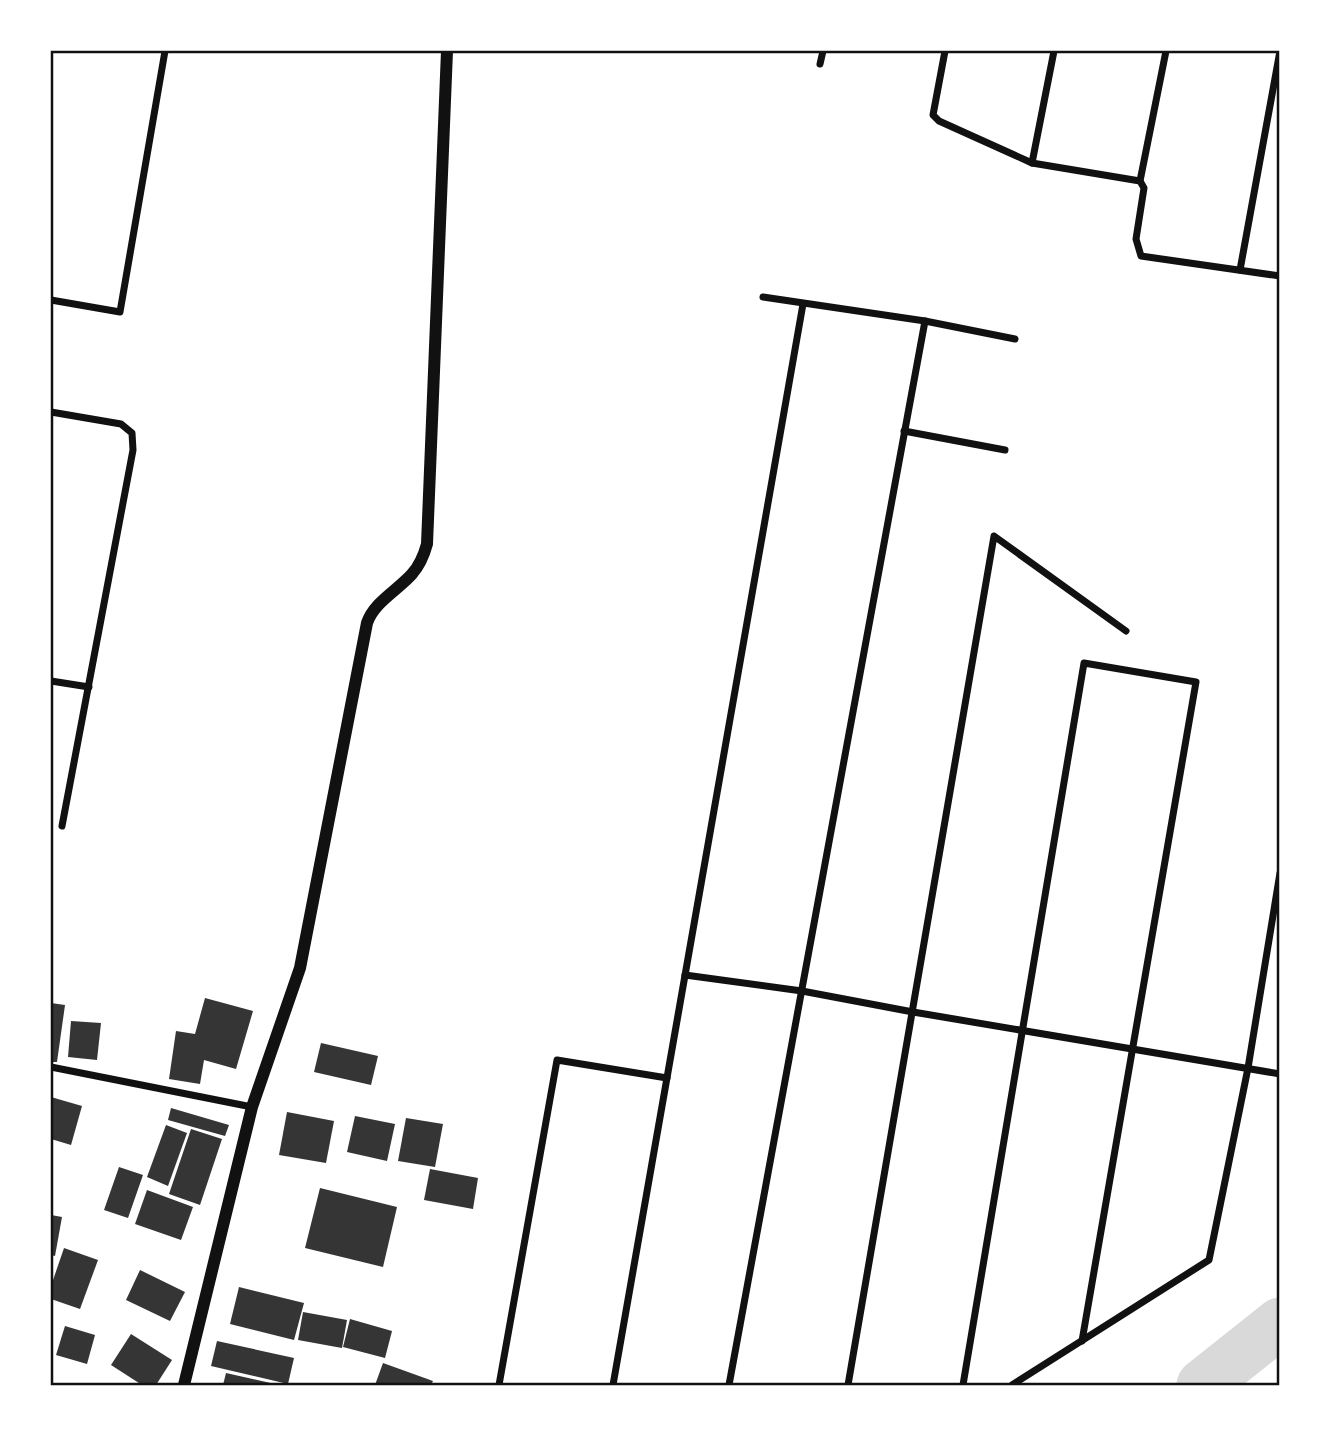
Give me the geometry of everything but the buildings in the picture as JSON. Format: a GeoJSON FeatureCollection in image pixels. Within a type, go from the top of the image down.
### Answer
{"type":"FeatureCollection","features":[{"type":"Feature","properties":{"kind":"street"},"geometry":{"type":"LineString","coordinates":[[51,300],[120,312],[165,51]]}},
{"type":"Feature","properties":{"kind":"street"},"geometry":{"type":"LineString","coordinates":[[184,1385],[252,1107],[300,968],[367,623],[375,608],[422,560],[427,544],[447,51]]}},
{"type":"Feature","properties":{"kind":"street"},"geometry":{"type":"LineString","coordinates":[[820,64],[823,51]]}},
{"type":"Feature","properties":{"kind":"street"},"geometry":{"type":"LineString","coordinates":[[945,51],[933,115],[939,121],[1032,163],[1140,181]]}},
{"type":"Feature","properties":{"kind":"street"},"geometry":{"type":"LineString","coordinates":[[1032,163],[1054,51]]}},
{"type":"Feature","properties":{"kind":"street"},"geometry":{"type":"LineString","coordinates":[[1166,51],[1140,181],[1144,188],[1136,239],[1141,256],[1280,276]]}},
{"type":"Feature","properties":{"kind":"street"},"geometry":{"type":"LineString","coordinates":[[1240,271],[1280,51]]}},
{"type":"Feature","properties":{"kind":"street"},"geometry":{"type":"LineString","coordinates":[[763,297],[925,321],[1015,339]]}},
{"type":"Feature","properties":{"kind":"street"},"geometry":{"type":"LineString","coordinates":[[613,1385],[803,303]]}},
{"type":"Feature","properties":{"kind":"street"},"geometry":{"type":"LineString","coordinates":[[729,1385],[925,321]]}},
{"type":"Feature","properties":{"kind":"street"},"geometry":{"type":"LineString","coordinates":[[51,412],[121,424],[132,433],[133,450],[62,826]]}},
{"type":"Feature","properties":{"kind":"street"},"geometry":{"type":"LineString","coordinates":[[904,431],[1005,450]]}},
{"type":"Feature","properties":{"kind":"street"},"geometry":{"type":"LineString","coordinates":[[848,1385],[994,536],[1126,631]]}},
{"type":"Feature","properties":{"kind":"street"},"geometry":{"type":"LineString","coordinates":[[963,1385],[1084,663],[1196,682],[1082,1341]]}},
{"type":"Feature","properties":{"kind":"street"},"geometry":{"type":"LineString","coordinates":[[51,681],[89,687]]}},
{"type":"Feature","properties":{"kind":"street"},"geometry":{"type":"LineString","coordinates":[[1012,1385],[1209,1260],[1248,1068],[1280,873]]}},
{"type":"Feature","properties":{"kind":"street"},"geometry":{"type":"LineString","coordinates":[[685,975],[802,991],[1280,1074]]}},
{"type":"Feature","properties":{"kind":"street"},"geometry":{"type":"LineString","coordinates":[[499,1385],[557,1060],[667,1078]]}},
{"type":"Feature","properties":{"kind":"street"},"geometry":{"type":"LineString","coordinates":[[51,1067],[252,1107]]}},
{"type":"Feature","properties":{"kind":"waterway"},"geometry":{"type":"LineString","coordinates":[[1202,1385],[1280,1323]]}}]}
